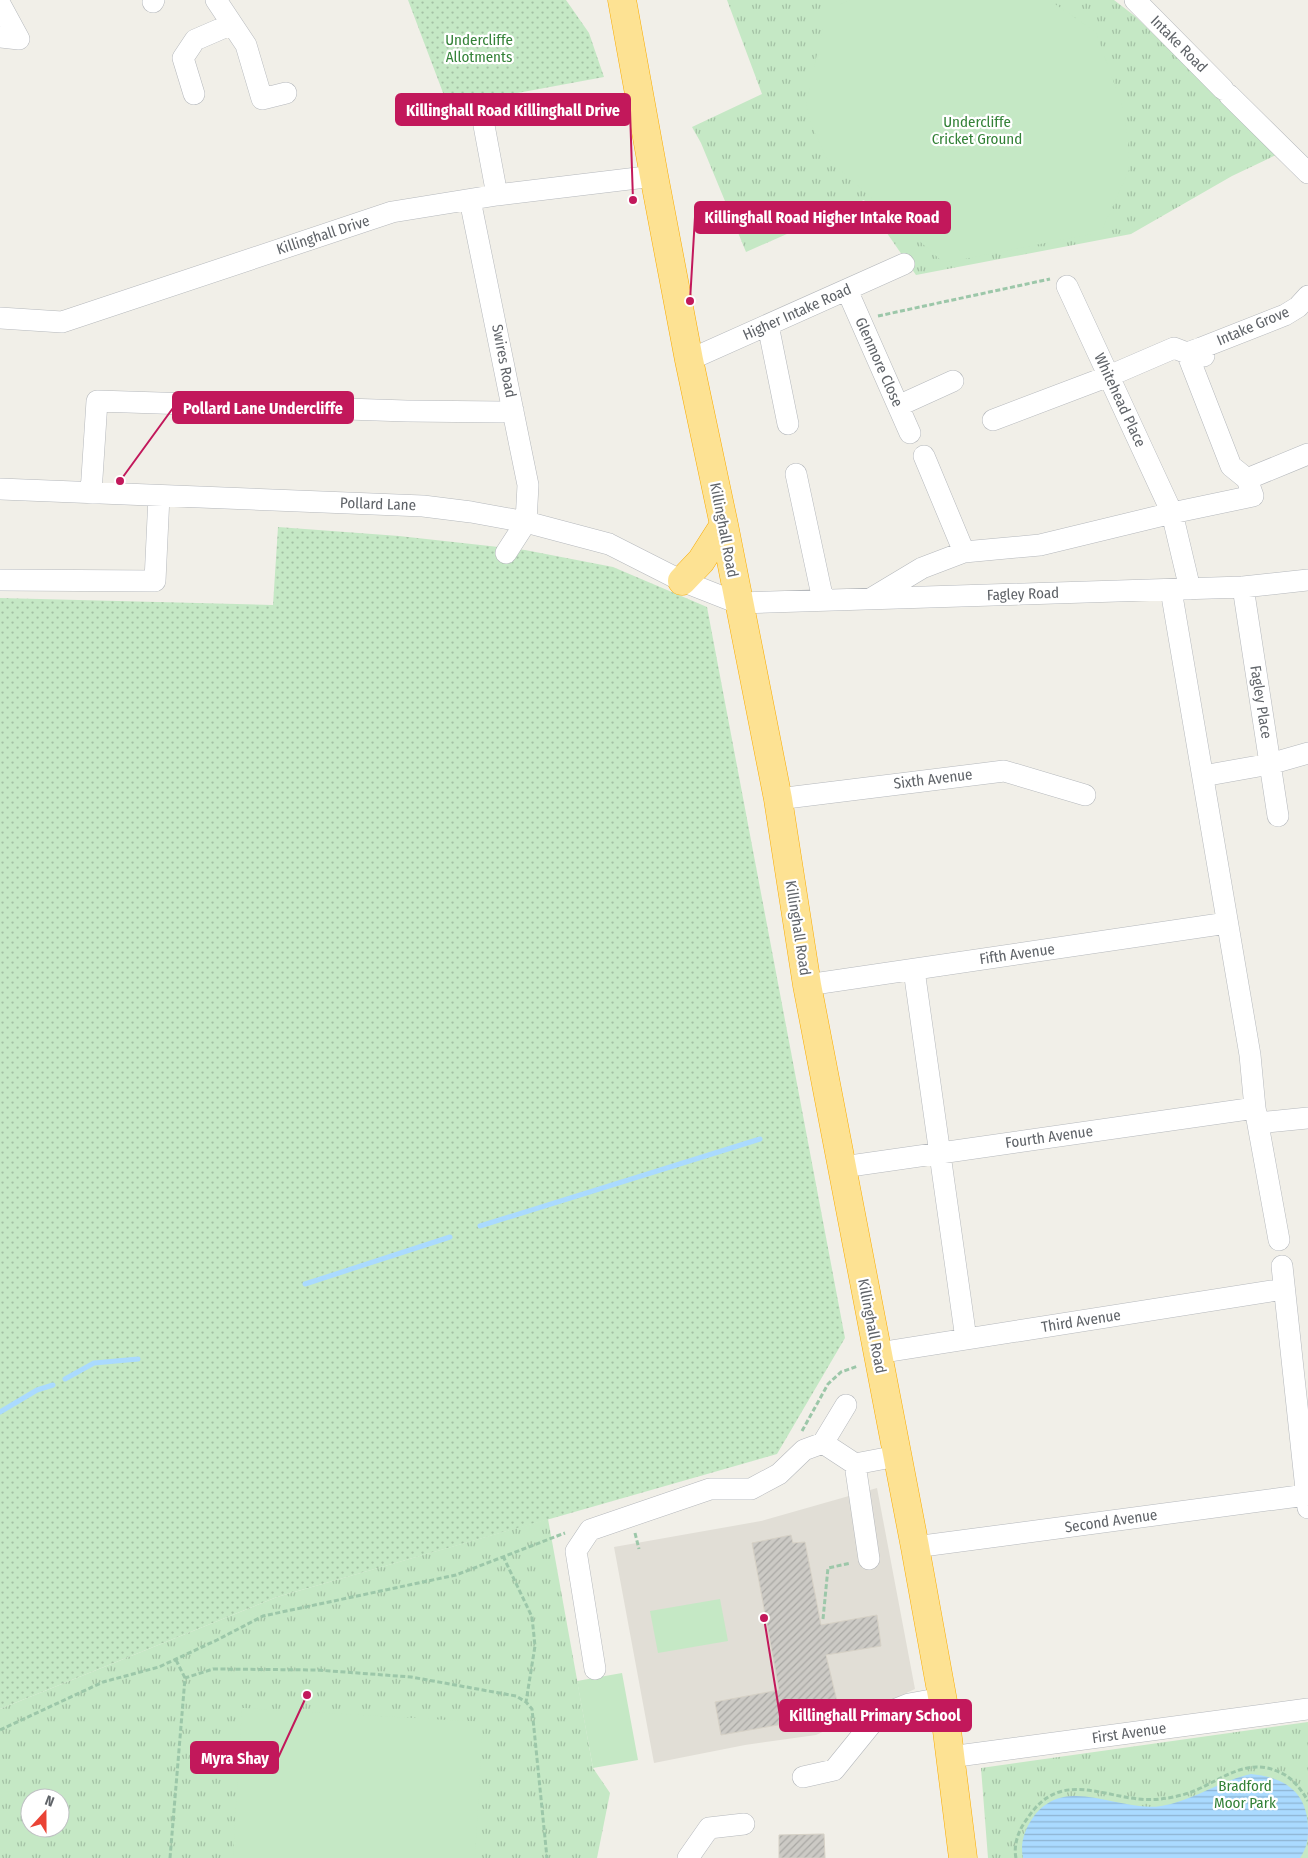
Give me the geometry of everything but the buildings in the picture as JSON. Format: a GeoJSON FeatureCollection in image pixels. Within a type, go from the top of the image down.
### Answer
{"type":"FeatureCollection","features":[{"type":"Feature","properties":{"kind":"highway","name":"Killinghall Road"},"geometry":{"type":"LineString","coordinates":[[622,0],[689,360],[778,798],[807,985],[915,1547],[942,1698],[963,1858]]}},
{"type":"Feature","properties":{"kind":"highway"},"geometry":{"type":"LineString","coordinates":[[682,581],[701,561],[724,525]]}},
{"type":"Feature","properties":{"kind":"street"},"geometry":{"type":"LineString","coordinates":[[216,0],[246,44],[262,99],[286,93]]}},
{"type":"Feature","properties":{"kind":"street","name":"Intake Road"},"geometry":{"type":"LineString","coordinates":[[1136,0],[1308,173]]}},
{"type":"Feature","properties":{"kind":"street"},"geometry":{"type":"LineString","coordinates":[[0,4],[19,39],[0,37]]}},
{"type":"Feature","properties":{"kind":"street"},"geometry":{"type":"LineString","coordinates":[[194,94],[183,58],[195,40],[232,24]]}},
{"type":"Feature","properties":{"kind":"street"},"geometry":{"type":"LineString","coordinates":[[480,104],[497,195]]}},
{"type":"Feature","properties":{"kind":"street","name":"Killinghall Drive"},"geometry":{"type":"LineString","coordinates":[[0,318],[62,322],[392,212],[497,195],[654,176]]}},
{"type":"Feature","properties":{"kind":"street","name":"Swires Road"},"geometry":{"type":"LineString","coordinates":[[470,200],[528,484],[526,522]]}},
{"type":"Feature","properties":{"kind":"street","name":"Higher Intake Road"},"geometry":{"type":"LineString","coordinates":[[689,360],[904,264]]}},
{"type":"Feature","properties":{"kind":"street","name":"Whitehead Place"},"geometry":{"type":"LineString","coordinates":[[1067,286],[1172,513],[1202,776],[1250,1055],[1256,1115],[1278,1240]]}},
{"type":"Feature","properties":{"kind":"street","name":"Glenmore Close"},"geometry":{"type":"LineString","coordinates":[[847,290],[910,433]]}},
{"type":"Feature","properties":{"kind":"street","name":"Intake Grove"},"geometry":{"type":"LineString","coordinates":[[1198,352],[1285,315],[1298,307],[1308,296]]}},
{"type":"Feature","properties":{"kind":"street"},"geometry":{"type":"LineString","coordinates":[[768,325],[788,424]]}},
{"type":"Feature","properties":{"kind":"street"},"geometry":{"type":"LineString","coordinates":[[871,599],[922,568],[964,552],[1040,545],[1172,513],[1253,496],[1247,479],[1231,466],[1198,352],[1174,348],[1108,376],[993,420]]}},
{"type":"Feature","properties":{"kind":"street"},"geometry":{"type":"LineString","coordinates":[[898,406],[953,381]]}},
{"type":"Feature","properties":{"kind":"street"},"geometry":{"type":"LineString","coordinates":[[91,493],[97,402],[407,411],[502,412],[513,410]]}},
{"type":"Feature","properties":{"kind":"street"},"geometry":{"type":"LineString","coordinates":[[1247,479],[1308,454]]}},
{"type":"Feature","properties":{"kind":"street"},"geometry":{"type":"LineString","coordinates":[[924,456],[964,552]]}},
{"type":"Feature","properties":{"kind":"street"},"geometry":{"type":"LineString","coordinates":[[796,474],[823,600]]}},
{"type":"Feature","properties":{"kind":"street","name":"Pollard Lane"},"geometry":{"type":"LineString","coordinates":[[0,490],[423,506],[471,512],[526,522],[609,544],[682,581],[738,603]]}},
{"type":"Feature","properties":{"kind":"street"},"geometry":{"type":"LineString","coordinates":[[0,580],[155,581],[159,496]]}},
{"type":"Feature","properties":{"kind":"street"},"geometry":{"type":"LineString","coordinates":[[506,553],[526,522]]}},
{"type":"Feature","properties":{"kind":"street","name":"Fagley Road"},"geometry":{"type":"LineString","coordinates":[[738,603],[1243,587],[1308,580]]}},
{"type":"Feature","properties":{"kind":"street","name":"Fagley Place"},"geometry":{"type":"LineString","coordinates":[[1243,587],[1278,816]]}},
{"type":"Feature","properties":{"kind":"street"},"geometry":{"type":"LineString","coordinates":[[1202,776],[1270,764],[1308,753]]}},
{"type":"Feature","properties":{"kind":"street","name":"Sixth Avenue"},"geometry":{"type":"LineString","coordinates":[[778,798],[1004,771],[1085,795]]}},
{"type":"Feature","properties":{"kind":"street","name":"Fifth Avenue"},"geometry":{"type":"LineString","coordinates":[[807,985],[1227,923]]}},
{"type":"Feature","properties":{"kind":"street"},"geometry":{"type":"LineString","coordinates":[[914,970],[966,1339]]}},
{"type":"Feature","properties":{"kind":"street","name":"Fourth Avenue"},"geometry":{"type":"LineString","coordinates":[[843,1167],[940,1153],[1256,1115],[1308,1118]]}},
{"type":"Feature","properties":{"kind":"street"},"geometry":{"type":"LineString","coordinates":[[1282,1266],[1307,1502]]}},
{"type":"Feature","properties":{"kind":"street","name":"Third Avenue"},"geometry":{"type":"LineString","coordinates":[[878,1356],[966,1339],[1284,1289]]}},
{"type":"Feature","properties":{"kind":"street"},"geometry":{"type":"LineString","coordinates":[[595,1669],[576,1551],[590,1530],[710,1489],[751,1489],[779,1474],[804,1450],[823,1443],[846,1404]]}},
{"type":"Feature","properties":{"kind":"street"},"geometry":{"type":"LineString","coordinates":[[823,1443],[855,1464],[897,1456]]}},
{"type":"Feature","properties":{"kind":"street"},"geometry":{"type":"LineString","coordinates":[[855,1464],[870,1559]]}},
{"type":"Feature","properties":{"kind":"street","name":"Second Avenue"},"geometry":{"type":"LineString","coordinates":[[915,1547],[1307,1502]]}},
{"type":"Feature","properties":{"kind":"street"},"geometry":{"type":"LineString","coordinates":[[803,1777],[834,1770],[878,1717],[909,1704],[942,1698]]}},
{"type":"Feature","properties":{"kind":"street","name":"First Avenue"},"geometry":{"type":"LineString","coordinates":[[950,1757],[1308,1709]]}},
{"type":"Feature","properties":{"kind":"street"},"geometry":{"type":"LineString","coordinates":[[688,1858],[709,1828],[744,1824]]}},
{"type":"Feature","properties":{"kind":"path"},"geometry":{"type":"LineString","coordinates":[[860,320],[1056,278],[1067,286]]}},
{"type":"Feature","properties":{"kind":"path"},"geometry":{"type":"LineString","coordinates":[[800,1435],[828,1384],[841,1372],[878,1356]]}},
{"type":"Feature","properties":{"kind":"path"},"geometry":{"type":"LineString","coordinates":[[631,1515],[639,1549]]}},
{"type":"Feature","properties":{"kind":"path"},"geometry":{"type":"LineString","coordinates":[[0,1730],[103,1682],[159,1667],[176,1660],[263,1616],[456,1575],[566,1532]]}},
{"type":"Feature","properties":{"kind":"path"},"geometry":{"type":"LineString","coordinates":[[503,1556],[532,1617],[535,1646],[526,1702]]}},
{"type":"Feature","properties":{"kind":"path"},"geometry":{"type":"LineString","coordinates":[[170,1858],[185,1678],[176,1660]]}},
{"type":"Feature","properties":{"kind":"path"},"geometry":{"type":"LineString","coordinates":[[185,1678],[213,1669],[327,1670],[411,1677],[516,1696],[526,1702],[532,1709],[547,1858]]}},
{"type":"Feature","properties":{"kind":"path"},"geometry":{"type":"LineString","coordinates":[[1016,1858],[1015,1853],[1020,1829],[1034,1808],[1053,1794],[1074,1789],[1104,1792],[1135,1799],[1160,1799],[1192,1792],[1245,1768],[1267,1766],[1288,1775],[1303,1792],[1308,1801]]}},
{"type":"Feature","properties":{"kind":"shaded area"},"geometry":{"type":"Polygon","coordinates":[[[877,1488],[915,1689],[816,1735],[745,1745],[654,1763],[614,1547],[761,1521],[877,1488]]]}},
{"type":"Feature","properties":{"kind":"green space","name":"Undercliffe Allotments"},"geometry":{"type":"Polygon","coordinates":[[[408,0],[566,0],[589,33],[604,77],[448,106],[408,0]]]}},
{"type":"Feature","properties":{"kind":"green space","name":"Undercliffe Cricket Ground"},"geometry":{"type":"Polygon","coordinates":[[[727,0],[1114,0],[1136,17],[1276,155],[1232,176],[1131,234],[916,275],[864,200],[746,252],[701,143],[692,127],[762,94],[727,0]]]}},
{"type":"Feature","properties":{"kind":"green space"},"geometry":{"type":"Polygon","coordinates":[[[850,0],[1049,0],[1096,32],[1123,109],[1128,140],[1129,170],[1101,232],[944,263],[826,157],[811,124],[806,104],[825,18],[838,5],[850,0]]]}},
{"type":"Feature","properties":{"kind":"green space"},"geometry":{"type":"Polygon","coordinates":[[[278,527],[399,536],[525,550],[613,567],[707,607],[845,1338],[777,1454],[277,1597],[0,1709],[0,598],[273,605],[278,527]]]}},
{"type":"Feature","properties":{"kind":"green space"},"geometry":{"type":"Polygon","coordinates":[[[548,1519],[593,1768],[610,1793],[597,1858],[0,1858],[0,1709],[277,1597],[548,1519]]]}},
{"type":"Feature","properties":{"kind":"green space"},"geometry":{"type":"Polygon","coordinates":[[[720,1599],[728,1641],[658,1653],[650,1611],[720,1599]]]}},
{"type":"Feature","properties":{"kind":"green space"},"geometry":{"type":"Polygon","coordinates":[[[622,1673],[638,1760],[593,1768],[577,1681],[622,1673]]]}},
{"type":"Feature","properties":{"kind":"green space"},"geometry":{"type":"Polygon","coordinates":[[[242,1708],[483,1722],[475,1858],[233,1858],[242,1708]]]}},
{"type":"Feature","properties":{"kind":"green space","name":"Bradford Moor Park"},"geometry":{"type":"Polygon","coordinates":[[[1308,1722],[1308,1858],[988,1858],[981,1768],[1308,1722]]]}},
{"type":"Feature","properties":{"kind":"water"},"geometry":{"type":"Polygon","coordinates":[[[1251,1774],[1284,1783],[1299,1796],[1307,1816],[1308,1829],[1307,1844],[1300,1858],[1023,1858],[1022,1843],[1032,1819],[1045,1805],[1060,1798],[1076,1796],[1145,1807],[1161,1806],[1184,1800],[1228,1781],[1251,1774]]]}},
{"type":"Feature","properties":{"kind":"waterway"},"geometry":{"type":"LineString","coordinates":[[480,1226],[760,1139]]}},
{"type":"Feature","properties":{"kind":"waterway"},"geometry":{"type":"LineString","coordinates":[[305,1284],[450,1237]]}},
{"type":"Feature","properties":{"kind":"waterway"},"geometry":{"type":"LineString","coordinates":[[65,1379],[94,1363],[138,1359]]}},
{"type":"Feature","properties":{"kind":"waterway"},"geometry":{"type":"LineString","coordinates":[[0,1412],[37,1390],[53,1385]]}},
{"type":"Feature","properties":{"kind":"place","name":"Killinghall Road Killinghall Drive"},"geometry":{"type":"Point","coordinates":[633,200]}},
{"type":"Feature","properties":{"kind":"place","name":"Killinghall Road Higher Intake Road"},"geometry":{"type":"Point","coordinates":[690,301]}},
{"type":"Feature","properties":{"kind":"place","name":"Pollard Lane Undercliffe"},"geometry":{"type":"Point","coordinates":[120,481]}},
{"type":"Feature","properties":{"kind":"place","name":"Killinghall Primary School"},"geometry":{"type":"Point","coordinates":[764,1618]}},
{"type":"Feature","properties":{"kind":"place","name":"Myra Shay"},"geometry":{"type":"Point","coordinates":[307,1695]}}]}
